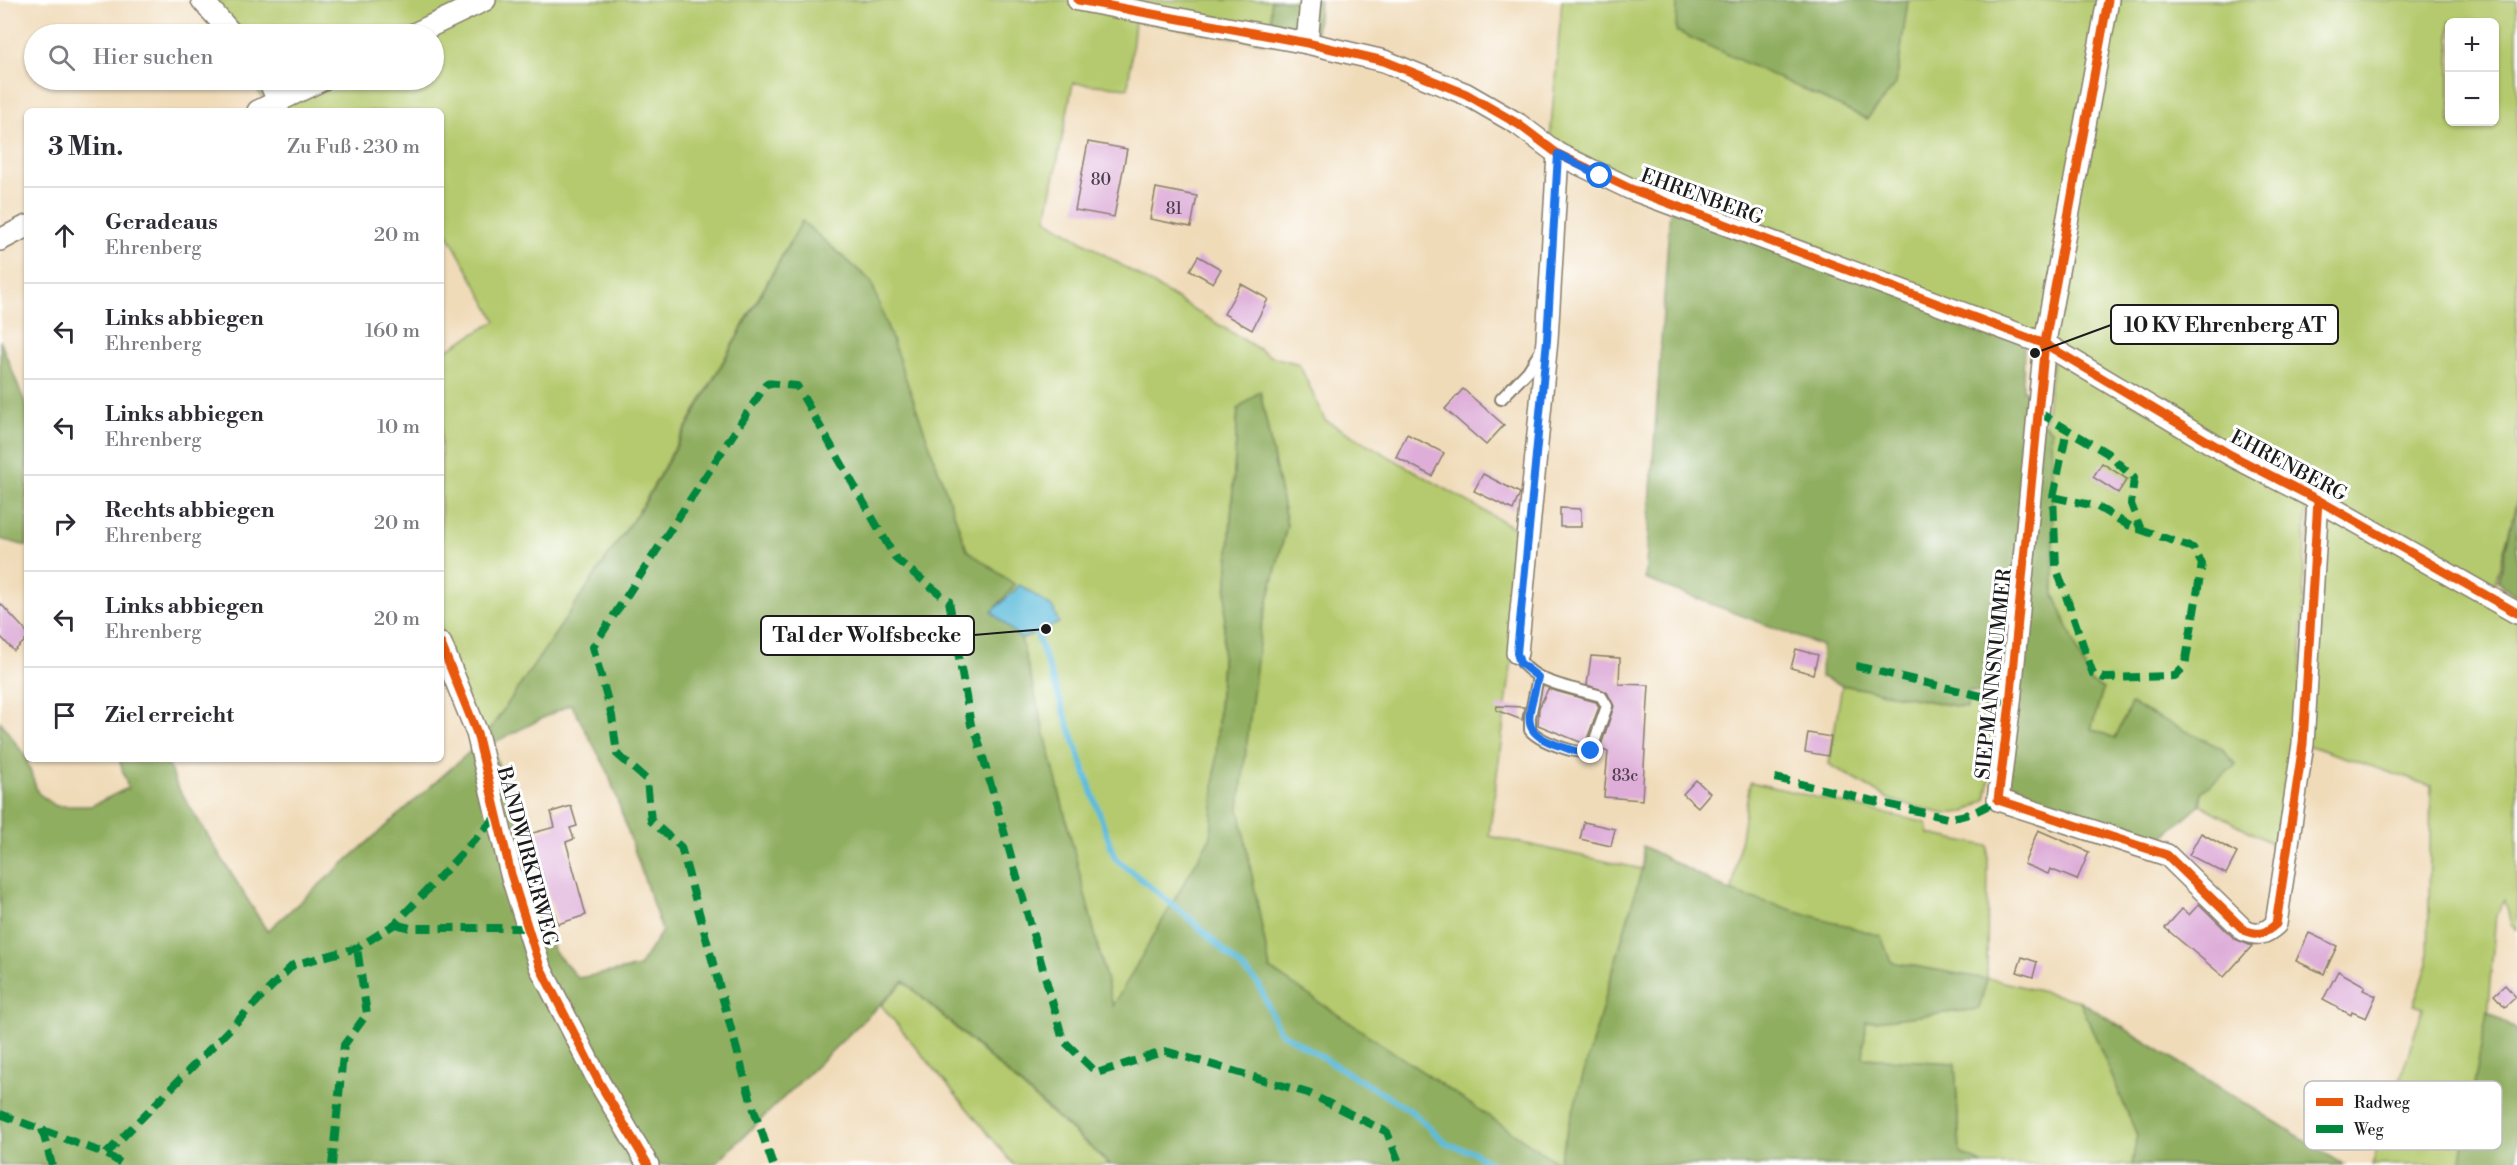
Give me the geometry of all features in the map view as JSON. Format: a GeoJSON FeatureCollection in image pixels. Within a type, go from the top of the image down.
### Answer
{"type":"FeatureCollection","features":[{"type":"Feature","properties":{"kind":"street"},"geometry":{"type":"LineString","coordinates":[[202,0],[223,24]]}},
{"type":"Feature","properties":{"kind":"street"},"geometry":{"type":"LineString","coordinates":[[435,24],[485,0]]}},
{"type":"Feature","properties":{"kind":"street","name":"EHRENBERG"},"geometry":{"type":"LineString","coordinates":[[1078,0],[1307,43],[1384,61],[1466,94],[1518,123],[1558,154],[1631,189],[2045,344],[2231,455],[2318,500],[2517,614]]}},
{"type":"Feature","properties":{"kind":"street"},"geometry":{"type":"LineString","coordinates":[[1307,43],[1311,0]]}},
{"type":"Feature","properties":{"kind":"street"},"geometry":{"type":"LineString","coordinates":[[2045,344],[2108,0]]}},
{"type":"Feature","properties":{"kind":"street"},"geometry":{"type":"LineString","coordinates":[[272,90],[278,106],[305,90]]}},
{"type":"Feature","properties":{"kind":"street"},"geometry":{"type":"LineString","coordinates":[[1517,653],[1547,340],[1558,154]]}},
{"type":"Feature","properties":{"kind":"street"},"geometry":{"type":"LineString","coordinates":[[0,240],[24,228]]}},
{"type":"Feature","properties":{"kind":"street","name":"SIEPMANNSNUMMER"},"geometry":{"type":"LineString","coordinates":[[2045,344],[1998,800],[2167,855],[2244,930],[2256,935],[2266,933],[2276,924],[2303,744],[2318,500]]}},
{"type":"Feature","properties":{"kind":"street","name":"BANDWIRKERWEG"},"geometry":{"type":"LineString","coordinates":[[444,651],[477,733],[511,874],[540,967],[599,1082],[648,1165]]}},
{"type":"Feature","properties":{"kind":"lane"},"geometry":{"type":"LineString","coordinates":[[1501,399],[1528,371],[1547,340]]}},
{"type":"Feature","properties":{"kind":"lane"},"geometry":{"type":"LineString","coordinates":[[1517,653],[1520,663],[1538,677],[1601,696],[1605,700],[1607,706],[1591,751],[1583,753],[1540,739],[1530,729],[1530,717],[1538,677]]}},
{"type":"Feature","properties":{"kind":"green space"},"geometry":{"type":"Polygon","coordinates":[[[193,0],[1271,0],[1272,44],[1135,21],[1128,88],[1073,83],[1046,219],[1270,356],[1299,364],[1325,420],[1528,536],[1489,836],[1642,869],[1602,1010],[1883,1165],[1430,1165],[1077,1059],[819,265],[789,243],[641,508],[483,740],[444,640],[444,351],[496,321],[444,227],[444,108],[269,108],[257,90],[444,90],[444,24],[211,24],[193,0]],[[1260,391],[1238,409],[1217,738],[1238,769],[1261,628],[1287,525],[1260,391]]]}},
{"type":"Feature","properties":{"kind":"green space"},"geometry":{"type":"Polygon","coordinates":[[[1271,0],[1320,0],[1315,41],[1272,44],[1271,0]]]}},
{"type":"Feature","properties":{"kind":"green space"},"geometry":{"type":"Polygon","coordinates":[[[1562,0],[1677,0],[1677,32],[1896,84],[1908,0],[2517,0],[2517,501],[2491,599],[2517,616],[2517,930],[2511,925],[2505,900],[2496,915],[2485,1039],[2477,1081],[2399,1081],[2423,1008],[2414,1005],[2428,964],[2431,786],[2301,743],[2311,494],[2043,342],[1685,208],[1550,139],[1562,0]]]}},
{"type":"Feature","properties":{"kind":"green space"},"geometry":{"type":"Polygon","coordinates":[[[1677,0],[1908,0],[1896,84],[1867,119],[1676,31],[1677,0]]]}},
{"type":"Feature","properties":{"kind":"green space"},"geometry":{"type":"Polygon","coordinates":[[[1670,209],[2024,339],[2023,391],[2036,396],[2034,418],[2051,430],[2054,594],[2091,683],[2103,689],[2091,729],[2115,738],[2131,704],[2221,748],[2236,765],[2202,791],[2200,804],[2157,842],[2004,797],[2014,699],[1968,691],[1967,708],[1842,685],[1821,677],[1822,646],[1645,579],[1670,209]]]}},
{"type":"Feature","properties":{"kind":"green space"},"geometry":{"type":"Polygon","coordinates":[[[802,221],[871,281],[967,550],[1015,585],[992,612],[1021,639],[1113,1006],[1211,836],[1238,409],[1260,391],[1287,525],[1261,628],[1239,808],[1270,969],[1558,1163],[1642,869],[1643,846],[1732,892],[1881,936],[1891,962],[1987,979],[1979,1009],[1866,1022],[1863,1058],[1955,1063],[1960,1153],[1983,1165],[1111,1165],[904,981],[714,1165],[0,1165],[0,721],[24,755],[24,762],[27,762],[38,793],[56,806],[91,806],[128,788],[120,762],[167,762],[177,786],[267,931],[483,740],[647,499],[802,221]],[[571,704],[491,744],[511,800],[553,950],[578,978],[639,967],[662,931],[607,770],[571,704]]]}},
{"type":"Feature","properties":{"kind":"green space"},"geometry":{"type":"Polygon","coordinates":[[[0,340],[24,400],[24,545],[0,539],[0,340]]]}},
{"type":"Feature","properties":{"kind":"green space"},"geometry":{"type":"Polygon","coordinates":[[[2053,358],[2298,497],[2306,510],[2298,742],[2278,847],[2200,804],[2202,791],[2236,765],[2131,704],[2115,739],[2091,729],[2103,689],[2091,683],[2054,594],[2051,430],[2045,425],[2053,358]]]}},
{"type":"Feature","properties":{"kind":"green space"},"geometry":{"type":"Polygon","coordinates":[[[2517,500],[2517,597],[2498,582],[2517,500]]]}},
{"type":"Feature","properties":{"kind":"green space"},"geometry":{"type":"Polygon","coordinates":[[[1842,685],[1967,708],[1968,696],[2003,708],[1986,799],[1966,812],[1944,814],[1890,800],[1829,764],[1842,685]]]}},
{"type":"Feature","properties":{"kind":"green space"},"geometry":{"type":"Polygon","coordinates":[[[1750,782],[1927,823],[1929,834],[1988,846],[1987,978],[2080,1001],[2137,1135],[2132,1165],[1983,1165],[1960,1153],[1955,1063],[1863,1059],[1865,1022],[1978,1009],[1987,979],[1891,962],[1732,892],[1750,782]]]}},
{"type":"Feature","properties":{"kind":"green space"},"geometry":{"type":"Polygon","coordinates":[[[904,982],[1110,1165],[1014,1165],[881,1005],[904,982]]]}},
{"type":"Feature","properties":{"kind":"green space"},"geometry":{"type":"Polygon","coordinates":[[[2080,1001],[2304,1140],[2304,1150],[2321,1150],[2345,1165],[2132,1165],[2137,1135],[2080,1001]]]}},
{"type":"Feature","properties":{"kind":"green space"},"geometry":{"type":"Polygon","coordinates":[[[2487,1012],[2517,1030],[2517,1165],[2460,1165],[2463,1150],[2502,1150],[2502,1081],[2475,1081],[2487,1012]]]}},
{"type":"Feature","properties":{"kind":"green space"},"geometry":{"type":"Polygon","coordinates":[[[2377,1150],[2465,1150],[2462,1165],[2372,1165],[2377,1150]]]}},
{"type":"Feature","properties":{"kind":"water"},"geometry":{"type":"Polygon","coordinates":[[[1020,585],[1053,608],[1059,623],[1021,639],[992,612],[1020,585]]]}},
{"type":"Feature","properties":{"kind":"building"},"geometry":{"type":"Polygon","coordinates":[[[1088,142],[1127,149],[1114,217],[1075,210],[1088,142]]]}},
{"type":"Feature","properties":{"kind":"building"},"geometry":{"type":"Polygon","coordinates":[[[1156,188],[1197,196],[1191,227],[1150,219],[1156,188]]]}},
{"type":"Feature","properties":{"kind":"building"},"geometry":{"type":"Polygon","coordinates":[[[1198,256],[1221,269],[1213,283],[1190,270],[1198,256]]]}},
{"type":"Feature","properties":{"kind":"building"},"geometry":{"type":"Polygon","coordinates":[[[1241,284],[1268,299],[1252,330],[1224,314],[1241,284]]]}},
{"type":"Feature","properties":{"kind":"building"},"geometry":{"type":"Polygon","coordinates":[[[1463,389],[1504,425],[1486,445],[1445,409],[1463,389]]]}},
{"type":"Feature","properties":{"kind":"building"},"geometry":{"type":"Polygon","coordinates":[[[1407,434],[1444,453],[1432,476],[1396,457],[1407,434]]]}},
{"type":"Feature","properties":{"kind":"building"},"geometry":{"type":"Polygon","coordinates":[[[2102,463],[2127,479],[2118,493],[2093,477],[2102,463]]]}},
{"type":"Feature","properties":{"kind":"building"},"geometry":{"type":"Polygon","coordinates":[[[1483,474],[1520,493],[1513,510],[1474,491],[1483,474]]]}},
{"type":"Feature","properties":{"kind":"building"},"geometry":{"type":"Polygon","coordinates":[[[1560,508],[1581,509],[1581,527],[1560,527],[1560,508]]]}},
{"type":"Feature","properties":{"kind":"building"},"geometry":{"type":"Polygon","coordinates":[[[0,603],[24,629],[24,642],[14,651],[0,636],[0,603]]]}},
{"type":"Feature","properties":{"kind":"building"},"geometry":{"type":"Polygon","coordinates":[[[1796,649],[1818,655],[1813,674],[1791,668],[1796,649]]]}},
{"type":"Feature","properties":{"kind":"building"},"geometry":{"type":"Polygon","coordinates":[[[1591,656],[1620,658],[1619,684],[1649,685],[1642,800],[1604,797],[1608,752],[1600,749],[1614,706],[1607,692],[1587,685],[1591,656]]]}},
{"type":"Feature","properties":{"kind":"building"},"geometry":{"type":"Polygon","coordinates":[[[1548,689],[1596,702],[1599,707],[1585,744],[1538,725],[1539,708],[1548,689]]]}},
{"type":"Feature","properties":{"kind":"building"},"geometry":{"type":"Polygon","coordinates":[[[1497,706],[1524,707],[1522,720],[1496,710],[1497,706]]]}},
{"type":"Feature","properties":{"kind":"building"},"geometry":{"type":"Polygon","coordinates":[[[1808,733],[1831,737],[1828,756],[1805,752],[1808,733]]]}},
{"type":"Feature","properties":{"kind":"building"},"geometry":{"type":"Polygon","coordinates":[[[1696,780],[1710,793],[1698,807],[1683,794],[1696,780]]]}},
{"type":"Feature","properties":{"kind":"building"},"geometry":{"type":"Polygon","coordinates":[[[571,806],[577,826],[570,828],[574,839],[566,842],[586,915],[558,924],[529,834],[555,827],[551,812],[571,806]]]}},
{"type":"Feature","properties":{"kind":"building"},"geometry":{"type":"Polygon","coordinates":[[[1584,822],[1615,829],[1611,846],[1580,839],[1584,822]]]}},
{"type":"Feature","properties":{"kind":"building"},"geometry":{"type":"Polygon","coordinates":[[[2038,830],[2089,852],[2077,880],[2050,869],[2048,874],[2024,864],[2038,830]]]}},
{"type":"Feature","properties":{"kind":"building"},"geometry":{"type":"Polygon","coordinates":[[[2201,833],[2237,853],[2226,874],[2189,855],[2201,833]]]}},
{"type":"Feature","properties":{"kind":"building"},"geometry":{"type":"Polygon","coordinates":[[[2199,904],[2235,939],[2252,946],[2224,977],[2165,928],[2182,909],[2189,915],[2199,904]]]}},
{"type":"Feature","properties":{"kind":"building"},"geometry":{"type":"Polygon","coordinates":[[[2309,933],[2337,946],[2324,974],[2296,961],[2309,933]]]}},
{"type":"Feature","properties":{"kind":"building"},"geometry":{"type":"Polygon","coordinates":[[[2022,957],[2037,962],[2033,977],[2017,972],[2022,957]]]}},
{"type":"Feature","properties":{"kind":"building"},"geometry":{"type":"Polygon","coordinates":[[[2338,971],[2365,986],[2363,990],[2376,996],[2366,1018],[2352,1012],[2351,1015],[2323,1000],[2338,971]]]}},
{"type":"Feature","properties":{"kind":"building"},"geometry":{"type":"Polygon","coordinates":[[[2505,985],[2516,997],[2505,1007],[2494,995],[2505,985]]]}},
{"type":"Feature","properties":{"kind":"waterway"},"geometry":{"type":"LineString","coordinates":[[1034,626],[1115,858],[1189,918],[1258,983],[1279,1031],[1411,1111],[1447,1144],[1473,1152],[1493,1165]]}},
{"type":"Feature","properties":{"kind":"marked path"},"geometry":{"type":"LineString","coordinates":[[773,1165],[751,1101],[681,847],[651,821],[647,780],[617,754],[612,716],[593,647],[767,383],[797,386],[896,559],[949,601],[971,725],[977,736],[1063,1040],[1097,1073],[1165,1051],[1308,1093],[1387,1132],[1400,1165]]}},
{"type":"Feature","properties":{"kind":"marked path"},"geometry":{"type":"LineString","coordinates":[[2038,412],[2107,453],[2134,478],[2131,504],[2141,530]]}},
{"type":"Feature","properties":{"kind":"marked path"},"geometry":{"type":"LineString","coordinates":[[2053,497],[2096,506],[2128,525],[2193,548],[2202,564],[2185,666],[2175,676],[2104,678],[2093,674],[2056,567],[2053,497],[2067,430]]}},
{"type":"Feature","properties":{"kind":"marked path"},"geometry":{"type":"LineString","coordinates":[[1856,666],[2010,703]]}},
{"type":"Feature","properties":{"kind":"marked path"},"geometry":{"type":"LineString","coordinates":[[1775,778],[1947,818],[1973,812],[1998,800]]}},
{"type":"Feature","properties":{"kind":"marked path"},"geometry":{"type":"LineString","coordinates":[[106,1154],[293,965],[357,948],[395,924],[497,816]]}},
{"type":"Feature","properties":{"kind":"marked path"},"geometry":{"type":"LineString","coordinates":[[395,924],[410,928],[526,928]]}},
{"type":"Feature","properties":{"kind":"marked path"},"geometry":{"type":"LineString","coordinates":[[332,1165],[344,1045],[367,1014],[357,948]]}},
{"type":"Feature","properties":{"kind":"marked path"},"geometry":{"type":"LineString","coordinates":[[0,1114],[106,1154],[124,1165]]}},
{"type":"Feature","properties":{"kind":"marked path"},"geometry":{"type":"LineString","coordinates":[[42,1129],[52,1165]]}},
{"type":"Feature","properties":{"kind":"cycle path"},"geometry":{"type":"LineString","coordinates":[[1078,0],[1307,43],[1384,61],[1466,94],[1518,124],[1558,154],[1631,189],[2045,344],[2231,455],[2318,500],[2517,613]]}},
{"type":"Feature","properties":{"kind":"cycle path"},"geometry":{"type":"LineString","coordinates":[[2108,0],[2045,342],[2010,703],[1998,800],[2167,855],[2244,930],[2262,933],[2276,924],[2303,744],[2318,500]]}},
{"type":"Feature","properties":{"kind":"cycle path"},"geometry":{"type":"LineString","coordinates":[[444,651],[477,733],[511,874],[540,967],[599,1082],[648,1165]]}},
{"type":"Feature","properties":{"kind":"place","name":"10 KV Ehrenberg AT"},"geometry":{"type":"Point","coordinates":[2035,353]}},
{"type":"Feature","properties":{"kind":"place","name":"Tal der Wolfsbecke"},"geometry":{"type":"Point","coordinates":[1046,629]}},
{"type":"Feature","properties":{"kind":"route"},"geometry":{"type":"LineString","coordinates":[[1591,751],[1583,753],[1540,739],[1530,729],[1530,717],[1538,677],[1520,663],[1517,653],[1547,340],[1558,154],[1600,176]]}}]}
